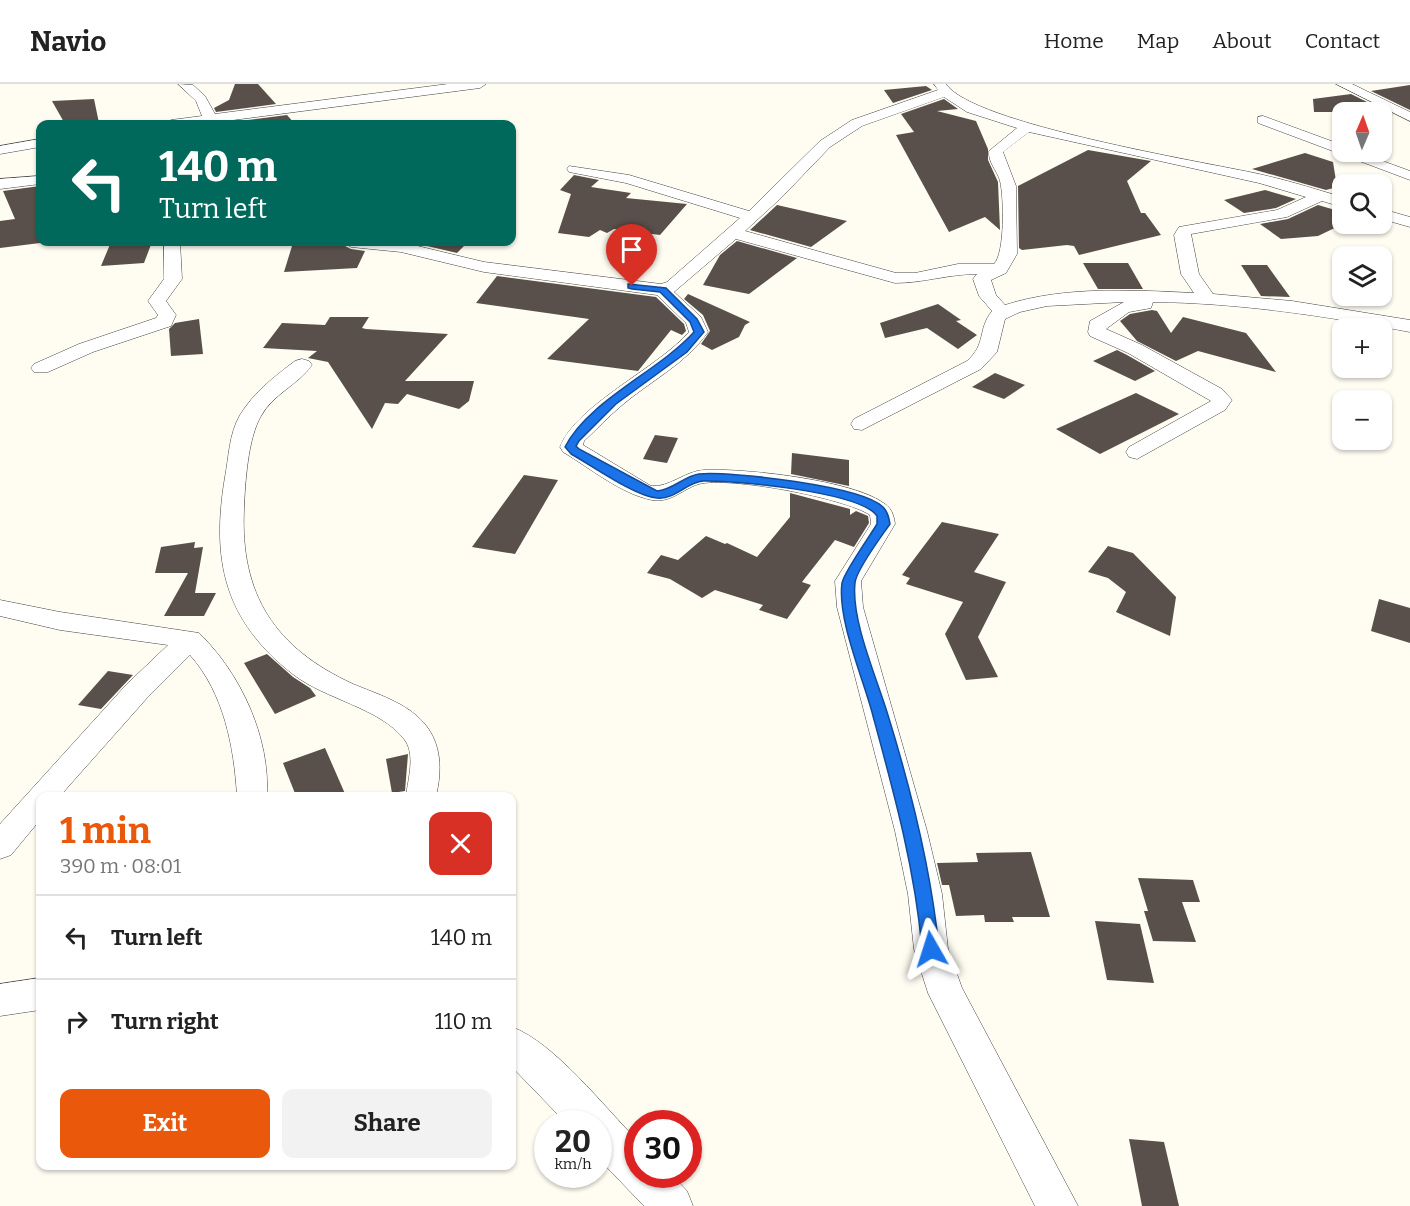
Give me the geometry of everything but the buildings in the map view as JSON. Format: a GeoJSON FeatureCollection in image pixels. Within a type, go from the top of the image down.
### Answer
{"type":"FeatureCollection","features":[{"type":"Feature","properties":{"kind":"street"},"geometry":{"type":"LineString","coordinates":[[184,84],[193,90],[206,105],[210,119]]}},
{"type":"Feature","properties":{"kind":"street"},"geometry":{"type":"LineString","coordinates":[[202,120],[326,102],[480,84]]}},
{"type":"Feature","properties":{"kind":"street"},"geometry":{"type":"LineString","coordinates":[[1342,84],[1410,117]]}},
{"type":"Feature","properties":{"kind":"street"},"geometry":{"type":"LineString","coordinates":[[392,246],[484,267],[662,290],[673,286],[731,232],[777,194],[825,144],[858,123],[942,88],[972,109],[1027,127],[1262,178],[1332,199]]}},
{"type":"Feature","properties":{"kind":"street"},"geometry":{"type":"LineString","coordinates":[[310,90],[326,102]]}},
{"type":"Feature","properties":{"kind":"street"},"geometry":{"type":"LineString","coordinates":[[1263,120],[1332,146]]}},
{"type":"Feature","properties":{"kind":"street"},"geometry":{"type":"LineString","coordinates":[[1002,312],[988,296],[982,279],[1000,268],[1009,258],[1009,193],[1007,181],[995,158],[996,150],[1027,127]]}},
{"type":"Feature","properties":{"kind":"street"},"geometry":{"type":"LineString","coordinates":[[0,150],[36,144]]}},
{"type":"Feature","properties":{"kind":"street"},"geometry":{"type":"LineString","coordinates":[[1373,162],[1410,176]]}},
{"type":"Feature","properties":{"kind":"street"},"geometry":{"type":"LineString","coordinates":[[574,169],[630,179],[750,216]]}},
{"type":"Feature","properties":{"kind":"street"},"geometry":{"type":"LineString","coordinates":[[0,184],[36,180]]}},
{"type":"Feature","properties":{"kind":"street"},"geometry":{"type":"LineString","coordinates":[[1206,297],[1190,274],[1182,235],[1185,230],[1281,214],[1320,196]]}},
{"type":"Feature","properties":{"kind":"street"},"geometry":{"type":"LineString","coordinates":[[1392,212],[1410,206]]}},
{"type":"Feature","properties":{"kind":"street"},"geometry":{"type":"LineString","coordinates":[[1392,216],[1410,222]]}},
{"type":"Feature","properties":{"kind":"street"},"geometry":{"type":"LineString","coordinates":[[731,232],[895,278],[915,278],[958,268],[1000,268]]}},
{"type":"Feature","properties":{"kind":"street"},"geometry":{"type":"LineString","coordinates":[[41,368],[86,348],[164,322],[167,315],[157,301],[173,279],[172,246]]}},
{"type":"Feature","properties":{"kind":"street"},"geometry":{"type":"LineString","coordinates":[[662,290],[694,321],[699,332],[684,350],[613,402],[574,439],[570,447],[644,491],[656,495],[669,494],[693,480],[704,477],[817,488],[864,501],[878,509],[884,524],[848,581],[850,607],[862,659],[880,713],[911,831],[925,894],[931,949],[946,993],[1057,1206]]}},
{"type":"Feature","properties":{"kind":"street"},"geometry":{"type":"LineString","coordinates":[[862,424],[974,365],[987,351],[993,321],[1002,312],[1067,299],[1129,296],[1206,297],[1334,311],[1410,326]]}},
{"type":"Feature","properties":{"kind":"street"},"geometry":{"type":"LineString","coordinates":[[1137,452],[1218,406],[1222,400],[1215,393],[1135,349],[1107,339],[1097,332],[1097,325],[1124,308],[1143,304],[1277,317],[1334,311]]}},
{"type":"Feature","properties":{"kind":"street"},"geometry":{"type":"LineString","coordinates":[[302,365],[266,394],[246,425],[233,493],[229,537],[236,584],[261,628],[305,669],[409,726],[425,748],[425,779],[422,792]]}},
{"type":"Feature","properties":{"kind":"street"},"geometry":{"type":"LineString","coordinates":[[0,608],[60,621],[190,639],[204,653],[224,682],[240,727],[252,792]]}},
{"type":"Feature","properties":{"kind":"street"},"geometry":{"type":"LineString","coordinates":[[46,792],[137,691],[190,639]]}},
{"type":"Feature","properties":{"kind":"street"},"geometry":{"type":"LineString","coordinates":[[0,846],[36,804]]}},
{"type":"Feature","properties":{"kind":"street"},"geometry":{"type":"LineString","coordinates":[[0,1000],[36,995]]}},
{"type":"Feature","properties":{"kind":"street"},"geometry":{"type":"LineString","coordinates":[[516,1047],[538,1065],[581,1110]]}},
{"type":"Feature","properties":{"kind":"street"},"geometry":{"type":"LineString","coordinates":[[612,1143],[624,1155]]}},
{"type":"Feature","properties":{"kind":"street"},"geometry":{"type":"LineString","coordinates":[[655,1188],[672,1206]]}},
{"type":"Feature","properties":{"kind":"route"},"geometry":{"type":"LineString","coordinates":[[632,286],[662,290],[694,321],[699,332],[684,350],[613,402],[574,439],[570,447],[644,491],[656,495],[669,494],[693,480],[704,477],[817,488],[864,501],[878,509],[883,516],[884,524],[848,581],[850,607],[862,659],[880,713],[911,831],[925,894],[931,949]]}}]}
